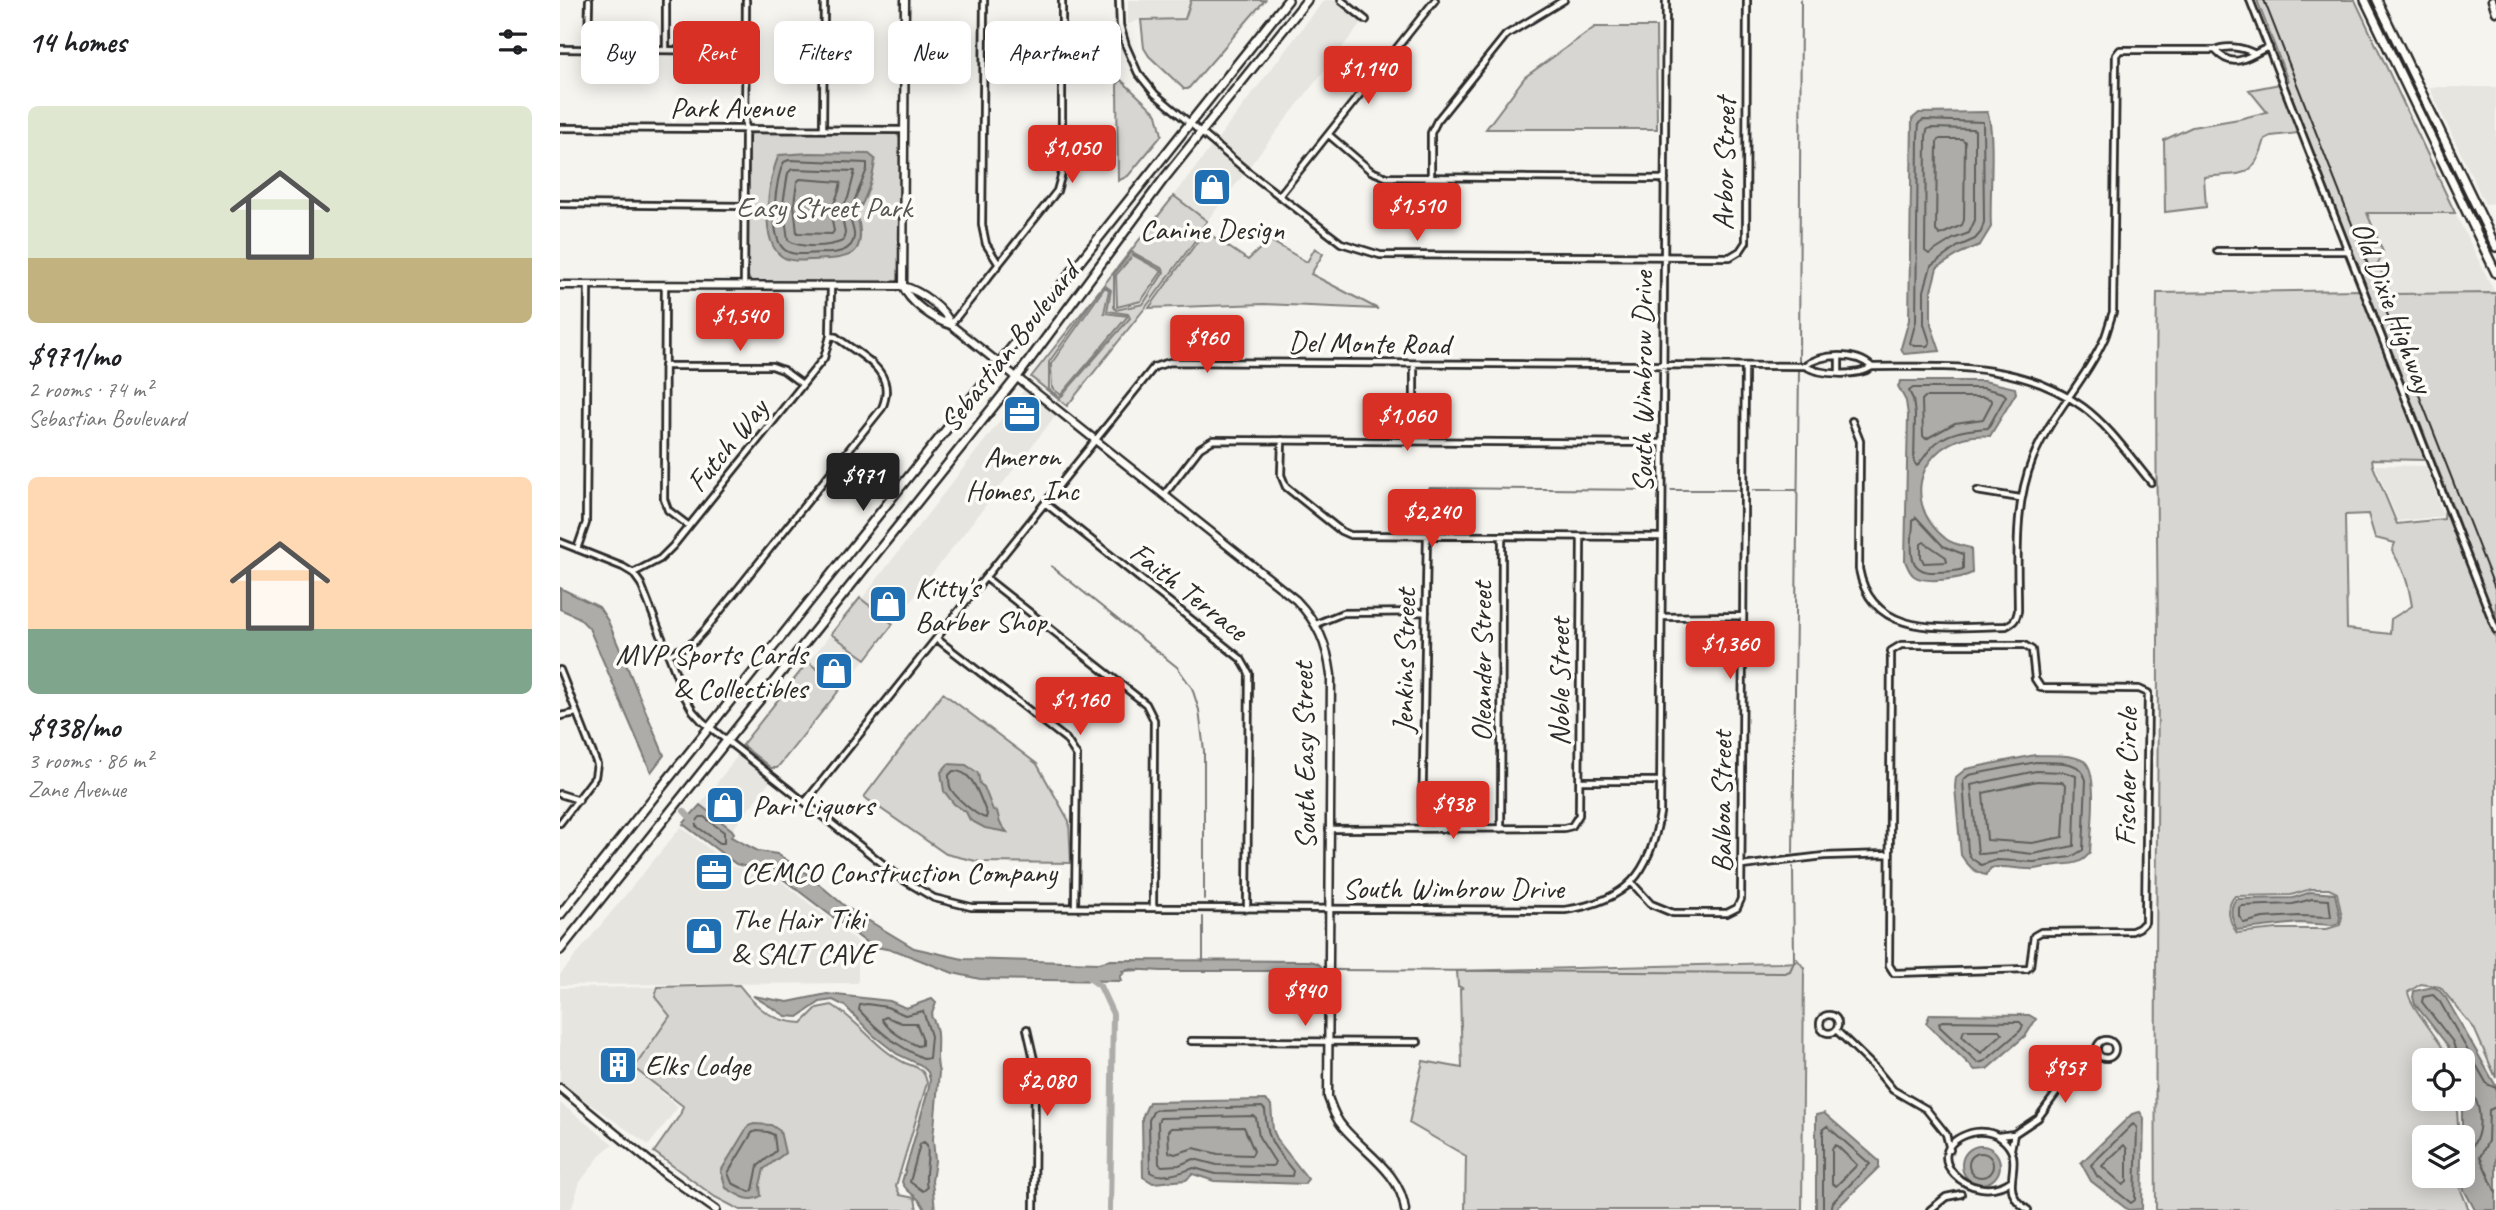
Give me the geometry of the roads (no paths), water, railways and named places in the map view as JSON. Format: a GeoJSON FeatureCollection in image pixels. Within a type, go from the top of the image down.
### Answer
{"type":"FeatureCollection","features":[{"type":"Feature","properties":{"kind":"main road","name":"Sebastian Boulevard"},"geometry":{"type":"LineString","coordinates":[[560,915],[1288,0]]}},
{"type":"Feature","properties":{"kind":"main road","name":"Sebastian Boulevard"},"geometry":{"type":"LineString","coordinates":[[560,950],[1017,377],[1163,180],[1307,0]]}},
{"type":"Feature","properties":{"kind":"main road"},"geometry":{"type":"LineString","coordinates":[[2365,0],[2496,273]]}},
{"type":"Feature","properties":{"kind":"main road"},"geometry":{"type":"LineString","coordinates":[[2377,0],[2496,247]]}},
{"type":"Feature","properties":{"kind":"main road"},"geometry":{"type":"LineString","coordinates":[[2445,166],[2461,174]]}},
{"type":"Feature","properties":{"kind":"main road"},"geometry":{"type":"LineString","coordinates":[[2456,189],[2471,195]]}},
{"type":"Feature","properties":{"kind":"street"},"geometry":{"type":"LineString","coordinates":[[589,0],[589,21]]}},
{"type":"Feature","properties":{"kind":"street"},"geometry":{"type":"LineString","coordinates":[[666,0],[666,50]]}},
{"type":"Feature","properties":{"kind":"street"},"geometry":{"type":"LineString","coordinates":[[746,0],[746,21]]}},
{"type":"Feature","properties":{"kind":"street"},"geometry":{"type":"LineString","coordinates":[[823,128],[824,0]]}},
{"type":"Feature","properties":{"kind":"street"},"geometry":{"type":"LineString","coordinates":[[560,285],[903,286],[905,0]]}},
{"type":"Feature","properties":{"kind":"street"},"geometry":{"type":"LineString","coordinates":[[984,0],[982,225],[986,244],[998,263]]}},
{"type":"Feature","properties":{"kind":"street"},"geometry":{"type":"LineString","coordinates":[[951,325],[1057,191],[1062,173],[1062,0]]}},
{"type":"Feature","properties":{"kind":"street","name":"Arbor Street"},"geometry":{"type":"LineString","coordinates":[[1119,0],[1120,25],[1126,46],[1138,73],[1155,94],[1341,243],[1380,256],[1664,257],[1730,257],[1740,251],[1746,242],[1747,0]]}},
{"type":"Feature","properties":{"kind":"street"},"geometry":{"type":"LineString","coordinates":[[1341,0],[1366,20]]}},
{"type":"Feature","properties":{"kind":"street"},"geometry":{"type":"LineString","coordinates":[[1279,196],[1435,0]]}},
{"type":"Feature","properties":{"kind":"street"},"geometry":{"type":"LineString","coordinates":[[1431,177],[1431,133],[1437,121],[1506,36],[1564,0]]}},
{"type":"Feature","properties":{"kind":"street","name":"South Wimbrow Drive"},"geometry":{"type":"LineString","coordinates":[[633,573],[641,584],[689,704],[710,727],[902,879],[934,898],[971,906],[1564,910],[1591,906],[1614,897],[1632,883],[1655,843],[1661,781],[1666,0]]}},
{"type":"Feature","properties":{"kind":"street","name":"Old Dixie Highway"},"geometry":{"type":"LineString","coordinates":[[2250,0],[2496,631]]}},
{"type":"Feature","properties":{"kind":"street"},"geometry":{"type":"LineString","coordinates":[[2492,0],[2496,12]]}},
{"type":"Feature","properties":{"kind":"street"},"geometry":{"type":"LineString","coordinates":[[2215,50],[2232,61],[2245,60],[2253,53],[2269,47]]}},
{"type":"Feature","properties":{"kind":"street"},"geometry":{"type":"LineString","coordinates":[[1852,421],[1860,441],[1861,579],[1874,603],[1892,619],[1908,625],[2006,626],[2012,623],[2017,618],[2018,611],[2020,498],[2034,456],[2105,338],[2113,312],[2117,52],[2242,48],[2253,53]]}},
{"type":"Feature","properties":{"kind":"street"},"geometry":{"type":"LineString","coordinates":[[560,49],[581,49]]}},
{"type":"Feature","properties":{"kind":"street"},"geometry":{"type":"LineString","coordinates":[[659,50],[673,50]]}},
{"type":"Feature","properties":{"kind":"street"},"geometry":{"type":"LineString","coordinates":[[744,285],[745,84]]}},
{"type":"Feature","properties":{"kind":"street","name":"Park Avenue"},"geometry":{"type":"LineString","coordinates":[[560,128],[903,130]]}},
{"type":"Feature","properties":{"kind":"street"},"geometry":{"type":"LineString","coordinates":[[1329,135],[1371,171],[1386,177],[1664,179]]}},
{"type":"Feature","properties":{"kind":"street"},"geometry":{"type":"LineString","coordinates":[[560,204],[744,206]]}},
{"type":"Feature","properties":{"kind":"street"},"geometry":{"type":"LineString","coordinates":[[2217,251],[2349,251]]}},
{"type":"Feature","properties":{"kind":"street"},"geometry":{"type":"LineString","coordinates":[[577,548],[586,523],[588,285]]}},
{"type":"Feature","properties":{"kind":"street"},"geometry":{"type":"LineString","coordinates":[[665,285],[664,499],[668,510],[689,526]]}},
{"type":"Feature","properties":{"kind":"street","name":"Futch Way"},"geometry":{"type":"LineString","coordinates":[[633,573],[660,559],[824,358],[831,336],[831,286]]}},
{"type":"Feature","properties":{"kind":"street","name":"South Easy Street"},"geometry":{"type":"LineString","coordinates":[[903,286],[907,295],[941,323],[951,325],[1296,600],[1316,624],[1328,656],[1331,675],[1328,1097],[1333,1113],[1342,1126],[1395,1182],[1402,1195],[1405,1210]]}},
{"type":"Feature","properties":{"kind":"street"},"geometry":{"type":"LineString","coordinates":[[669,655],[694,642],[705,631],[882,408],[887,395],[886,380],[880,371],[831,336]]}},
{"type":"Feature","properties":{"kind":"street"},"geometry":{"type":"LineString","coordinates":[[1872,367],[1866,361],[1839,357],[1813,360],[1804,366],[1813,371],[1839,372],[1866,371],[1872,367],[1992,370],[2024,377],[2053,389],[2084,408],[2106,429],[2151,482]]}},
{"type":"Feature","properties":{"kind":"street"},"geometry":{"type":"LineString","coordinates":[[1839,357],[1839,372]]}},
{"type":"Feature","properties":{"kind":"street","name":"Del Monte Road"},"geometry":{"type":"LineString","coordinates":[[806,801],[1154,367],[1170,362],[1804,366]]}},
{"type":"Feature","properties":{"kind":"street"},"geometry":{"type":"LineString","coordinates":[[1414,365],[1414,440]]}},
{"type":"Feature","properties":{"kind":"street"},"geometry":{"type":"LineString","coordinates":[[664,366],[772,366],[783,370],[802,384]]}},
{"type":"Feature","properties":{"kind":"street","name":"Balboa Street"},"geometry":{"type":"LineString","coordinates":[[1632,883],[1651,904],[1673,913],[1727,913],[1737,908],[1741,900],[1745,367]]}},
{"type":"Feature","properties":{"kind":"street"},"geometry":{"type":"LineString","coordinates":[[1164,495],[1200,447],[1213,440],[1663,443]]}},
{"type":"Feature","properties":{"kind":"street"},"geometry":{"type":"LineString","coordinates":[[1282,440],[1281,475],[1286,487],[1341,531],[1357,536],[1662,537]]}},
{"type":"Feature","properties":{"kind":"street"},"geometry":{"type":"LineString","coordinates":[[1977,491],[2020,498]]}},
{"type":"Feature","properties":{"kind":"street","name":"Faith Terrace"},"geometry":{"type":"LineString","coordinates":[[1045,503],[1241,659],[1249,673],[1247,909]]}},
{"type":"Feature","properties":{"kind":"street","name":"Jenkins Street"},"geometry":{"type":"LineString","coordinates":[[1422,828],[1427,536]]}},
{"type":"Feature","properties":{"kind":"street","name":"Oleander Street"},"geometry":{"type":"LineString","coordinates":[[1501,828],[1502,537]]}},
{"type":"Feature","properties":{"kind":"street","name":"Noble Street"},"geometry":{"type":"LineString","coordinates":[[1501,828],[1564,828],[1572,825],[1578,815],[1581,537]]}},
{"type":"Feature","properties":{"kind":"street"},"geometry":{"type":"LineString","coordinates":[[560,542],[633,573]]}},
{"type":"Feature","properties":{"kind":"street"},"geometry":{"type":"LineString","coordinates":[[986,578],[1146,704],[1154,720],[1153,908]]}},
{"type":"Feature","properties":{"kind":"street"},"geometry":{"type":"LineString","coordinates":[[1316,624],[1343,613],[1426,612]]}},
{"type":"Feature","properties":{"kind":"street"},"geometry":{"type":"LineString","coordinates":[[1662,617],[1743,616]]}},
{"type":"Feature","properties":{"kind":"street"},"geometry":{"type":"LineString","coordinates":[[937,639],[1066,739],[1077,756],[1075,907]]}},
{"type":"Feature","properties":{"kind":"street","name":"Fischer Circle"},"geometry":{"type":"LineString","coordinates":[[2024,645],[2032,650],[2035,680],[2041,688],[2139,689],[2148,693],[2145,922],[2139,928],[2132,931],[2041,932],[2034,936],[2030,966],[2027,969],[1894,973],[1889,965],[1888,854],[1891,651],[1896,647],[2024,645]]}},
{"type":"Feature","properties":{"kind":"street"},"geometry":{"type":"LineString","coordinates":[[560,670],[597,764],[595,777],[560,824]]}},
{"type":"Feature","properties":{"kind":"street"},"geometry":{"type":"LineString","coordinates":[[560,716],[577,713]]}},
{"type":"Feature","properties":{"kind":"street"},"geometry":{"type":"LineString","coordinates":[[1580,781],[1661,781]]}},
{"type":"Feature","properties":{"kind":"street"},"geometry":{"type":"LineString","coordinates":[[560,794],[579,800]]}},
{"type":"Feature","properties":{"kind":"street"},"geometry":{"type":"LineString","coordinates":[[1329,829],[1501,828]]}},
{"type":"Feature","properties":{"kind":"street"},"geometry":{"type":"LineString","coordinates":[[1742,866],[1824,856],[1888,854]]}},
{"type":"Feature","properties":{"kind":"street"},"geometry":{"type":"LineString","coordinates":[[1829,1015],[1836,1018],[1836,1030],[1829,1033],[1822,1030],[1819,1024],[1822,1018],[1829,1015]]}},
{"type":"Feature","properties":{"kind":"street"},"geometry":{"type":"LineString","coordinates":[[1027,1029],[1035,1064],[1034,1210]]}},
{"type":"Feature","properties":{"kind":"street"},"geometry":{"type":"LineString","coordinates":[[1836,1030],[1893,1090],[1926,1109],[1946,1133],[1950,1150]]}},
{"type":"Feature","properties":{"kind":"street"},"geometry":{"type":"LineString","coordinates":[[2108,1040],[2114,1044],[2115,1051],[2110,1058],[2104,1059],[2099,1055],[2096,1048],[2101,1041],[2108,1040]]}},
{"type":"Feature","properties":{"kind":"street"},"geometry":{"type":"LineString","coordinates":[[1191,1041],[1418,1042]]}},
{"type":"Feature","properties":{"kind":"street"},"geometry":{"type":"LineString","coordinates":[[1949,1179],[1946,1162],[1950,1150],[1961,1138],[1981,1132],[1998,1136],[2014,1135],[2038,1118],[2063,1084],[2099,1055]]}},
{"type":"Feature","properties":{"kind":"street"},"geometry":{"type":"LineString","coordinates":[[560,1088],[665,1174],[716,1210]]}},
{"type":"Feature","properties":{"kind":"street"},"geometry":{"type":"LineString","coordinates":[[1946,1133],[1961,1138]]}},
{"type":"Feature","properties":{"kind":"street"},"geometry":{"type":"LineString","coordinates":[[1999,1195],[2011,1180],[2015,1168],[2011,1150],[2014,1135]]}},
{"type":"Feature","properties":{"kind":"street"},"geometry":{"type":"LineString","coordinates":[[1998,1136],[2011,1150]]}},
{"type":"Feature","properties":{"kind":"street"},"geometry":{"type":"LineString","coordinates":[[2011,1180],[2014,1198]]}},
{"type":"Feature","properties":{"kind":"street"},"geometry":{"type":"LineString","coordinates":[[1955,1189],[1970,1198]]}},
{"type":"Feature","properties":{"kind":"street"},"geometry":{"type":"LineString","coordinates":[[1946,1198],[1948,1190]]}},
{"type":"Feature","properties":{"kind":"street"},"geometry":{"type":"LineString","coordinates":[[1930,1210],[1946,1198],[1961,1194]]}},
{"type":"Feature","properties":{"kind":"street"},"geometry":{"type":"LineString","coordinates":[[2007,1196],[2014,1198],[2028,1210]]}},
{"type":"Feature","properties":{"kind":"water"},"geometry":{"type":"Polygon","coordinates":[[[1987,112],[1992,150],[1991,227],[1980,245],[1937,268],[1931,291],[1931,325],[1940,351],[1904,354],[1901,348],[1909,320],[1912,119],[1919,113],[1987,112]]]}},
{"type":"Feature","properties":{"kind":"water"},"geometry":{"type":"Polygon","coordinates":[[[869,154],[875,159],[869,187],[857,213],[860,240],[857,248],[845,257],[793,260],[782,257],[769,234],[769,191],[779,155],[869,154]]]}},
{"type":"Feature","properties":{"kind":"water"},"geometry":{"type":"Polygon","coordinates":[[[1901,381],[1984,381],[2015,388],[2016,393],[1990,436],[1968,437],[1949,444],[1935,455],[1925,470],[1920,487],[1922,505],[1930,523],[1948,541],[1971,548],[1972,573],[1967,575],[1952,579],[1926,580],[1914,576],[1905,561],[1908,415],[1906,401],[1898,386],[1901,381]]]}},
{"type":"Feature","properties":{"kind":"water"},"geometry":{"type":"Polygon","coordinates":[[[560,588],[599,607],[608,621],[664,755],[651,772],[589,628],[578,617],[560,609],[560,588]]]}},
{"type":"Feature","properties":{"kind":"water"},"geometry":{"type":"Polygon","coordinates":[[[2035,755],[2073,757],[2084,761],[2089,767],[2093,789],[2090,852],[2082,860],[2073,863],[2035,869],[1996,867],[1991,868],[1986,875],[1978,872],[1968,865],[1961,855],[1956,777],[1966,769],[2035,755]]]}},
{"type":"Feature","properties":{"kind":"water"},"geometry":{"type":"Polygon","coordinates":[[[948,764],[966,765],[978,773],[980,784],[1007,832],[985,828],[970,820],[966,812],[954,804],[944,791],[941,772],[948,764]]]}},
{"type":"Feature","properties":{"kind":"water"},"geometry":{"type":"Polygon","coordinates":[[[700,805],[732,830],[734,833],[731,837],[758,851],[777,854],[801,869],[846,907],[914,948],[963,959],[1099,963],[1110,960],[1308,961],[1315,962],[1323,971],[1127,969],[1120,977],[1121,981],[980,979],[953,973],[897,951],[871,946],[779,876],[736,864],[683,824],[700,805]]]}},
{"type":"Feature","properties":{"kind":"water"},"geometry":{"type":"Polygon","coordinates":[[[2311,892],[2335,894],[2339,923],[2299,923],[2237,930],[2231,910],[2236,899],[2293,898],[2311,892]]]}},
{"type":"Feature","properties":{"kind":"water"},"geometry":{"type":"Polygon","coordinates":[[[2433,987],[2438,989],[2474,1048],[2449,1048],[2415,1004],[2414,991],[2433,987]]]}},
{"type":"Feature","properties":{"kind":"water"},"geometry":{"type":"Polygon","coordinates":[[[827,994],[890,1001],[906,1008],[932,999],[936,1003],[931,1016],[937,1037],[939,1072],[933,1139],[935,1161],[932,1181],[935,1210],[925,1210],[902,1182],[928,1091],[928,1072],[921,1065],[897,1054],[873,1035],[845,1006],[833,1000],[820,1002],[798,1017],[786,1016],[753,996],[788,1002],[827,994]]]}},
{"type":"Feature","properties":{"kind":"water"},"geometry":{"type":"Polygon","coordinates":[[[1930,1014],[2029,1015],[2036,1019],[2026,1035],[1987,1069],[1975,1070],[1926,1023],[1930,1014]]]}},
{"type":"Feature","properties":{"kind":"water"},"geometry":{"type":"Polygon","coordinates":[[[2475,1049],[2496,1086],[2496,1210],[2475,1210],[2463,1188],[2475,1188],[2475,1125],[2462,1125],[2462,1111],[2475,1111],[2475,1049]]]}},
{"type":"Feature","properties":{"kind":"water"},"geometry":{"type":"Polygon","coordinates":[[[1265,1100],[1271,1105],[1273,1130],[1278,1141],[1308,1179],[1304,1184],[1214,1181],[1193,1174],[1186,1180],[1153,1183],[1143,1177],[1142,1118],[1149,1102],[1265,1100]]]}},
{"type":"Feature","properties":{"kind":"water"},"geometry":{"type":"Polygon","coordinates":[[[2140,1112],[2144,1118],[2142,1209],[2128,1210],[2091,1181],[2081,1163],[2132,1114],[2140,1112]]]}},
{"type":"Feature","properties":{"kind":"water"},"geometry":{"type":"Polygon","coordinates":[[[1824,1113],[1879,1161],[1879,1167],[1835,1210],[1816,1210],[1816,1115],[1824,1113]]]}},
{"type":"Feature","properties":{"kind":"water"},"geometry":{"type":"Polygon","coordinates":[[[771,1125],[780,1131],[785,1153],[764,1169],[760,1185],[761,1196],[752,1199],[726,1188],[721,1171],[748,1126],[771,1125]]]}},
{"type":"Feature","properties":{"kind":"water"},"geometry":{"type":"Polygon","coordinates":[[[1981,1146],[1995,1151],[2000,1165],[1995,1179],[1981,1184],[1967,1179],[1962,1165],[1967,1151],[1981,1146]]]}},
{"type":"Feature","properties":{"kind":"waterway"},"geometry":{"type":"LineString","coordinates":[[1799,363],[1801,0]]}},
{"type":"Feature","properties":{"kind":"waterway"},"geometry":{"type":"LineString","coordinates":[[1793,853],[1799,369]]}},
{"type":"Feature","properties":{"kind":"waterway"},"geometry":{"type":"LineString","coordinates":[[1429,488],[1656,490]]}},
{"type":"Feature","properties":{"kind":"waterway"},"geometry":{"type":"LineString","coordinates":[[1671,490],[1738,490]]}},
{"type":"Feature","properties":{"kind":"waterway"},"geometry":{"type":"LineString","coordinates":[[1753,490],[1797,490]]}},
{"type":"Feature","properties":{"kind":"waterway"},"geometry":{"type":"LineString","coordinates":[[1051,566],[1177,667],[1192,688],[1199,710],[1204,751],[1204,899]]}},
{"type":"Feature","properties":{"kind":"waterway"},"geometry":{"type":"LineString","coordinates":[[684,811],[694,822]]}},
{"type":"Feature","properties":{"kind":"waterway"},"geometry":{"type":"LineString","coordinates":[[1335,970],[1785,973],[1790,971],[1794,962],[1793,867]]}},
{"type":"Feature","properties":{"kind":"waterway"},"geometry":{"type":"LineString","coordinates":[[1203,917],[1203,961]]}},
{"type":"Feature","properties":{"kind":"waterway"},"geometry":{"type":"LineString","coordinates":[[1122,971],[1141,970]]}},
{"type":"Feature","properties":{"kind":"waterway"},"geometry":{"type":"LineString","coordinates":[[1089,978],[1100,986],[1113,1014],[1110,1210]]}},
{"type":"Feature","properties":{"kind":"railway"},"geometry":{"type":"LineString","coordinates":[[2264,0],[2496,591]]}},
{"type":"Feature","properties":{"kind":"place","name":"Canine Design"},"geometry":{"type":"Point","coordinates":[1212,187]}},
{"type":"Feature","properties":{"kind":"place","name":"Ameron Homes, Inc"},"geometry":{"type":"Point","coordinates":[1022,414]}},
{"type":"Feature","properties":{"kind":"place","name":"Kitty's Barber Shop"},"geometry":{"type":"Point","coordinates":[888,604]}},
{"type":"Feature","properties":{"kind":"place","name":"MVP Sports Cards & Collectibles"},"geometry":{"type":"Point","coordinates":[834,671]}},
{"type":"Feature","properties":{"kind":"place","name":"Pari Liquors"},"geometry":{"type":"Point","coordinates":[725,805]}},
{"type":"Feature","properties":{"kind":"place","name":"CEMCO Construction Company"},"geometry":{"type":"Point","coordinates":[714,872]}},
{"type":"Feature","properties":{"kind":"place","name":"The Hair Tiki & SALT CAVE"},"geometry":{"type":"Point","coordinates":[704,936]}},
{"type":"Feature","properties":{"kind":"place","name":"Elks Lodge"},"geometry":{"type":"Point","coordinates":[618,1065]}},
{"type":"Feature","properties":{"kind":"park label","name":"Easy Street Park"},"geometry":{"type":"Point","coordinates":[824,207]}}]}
